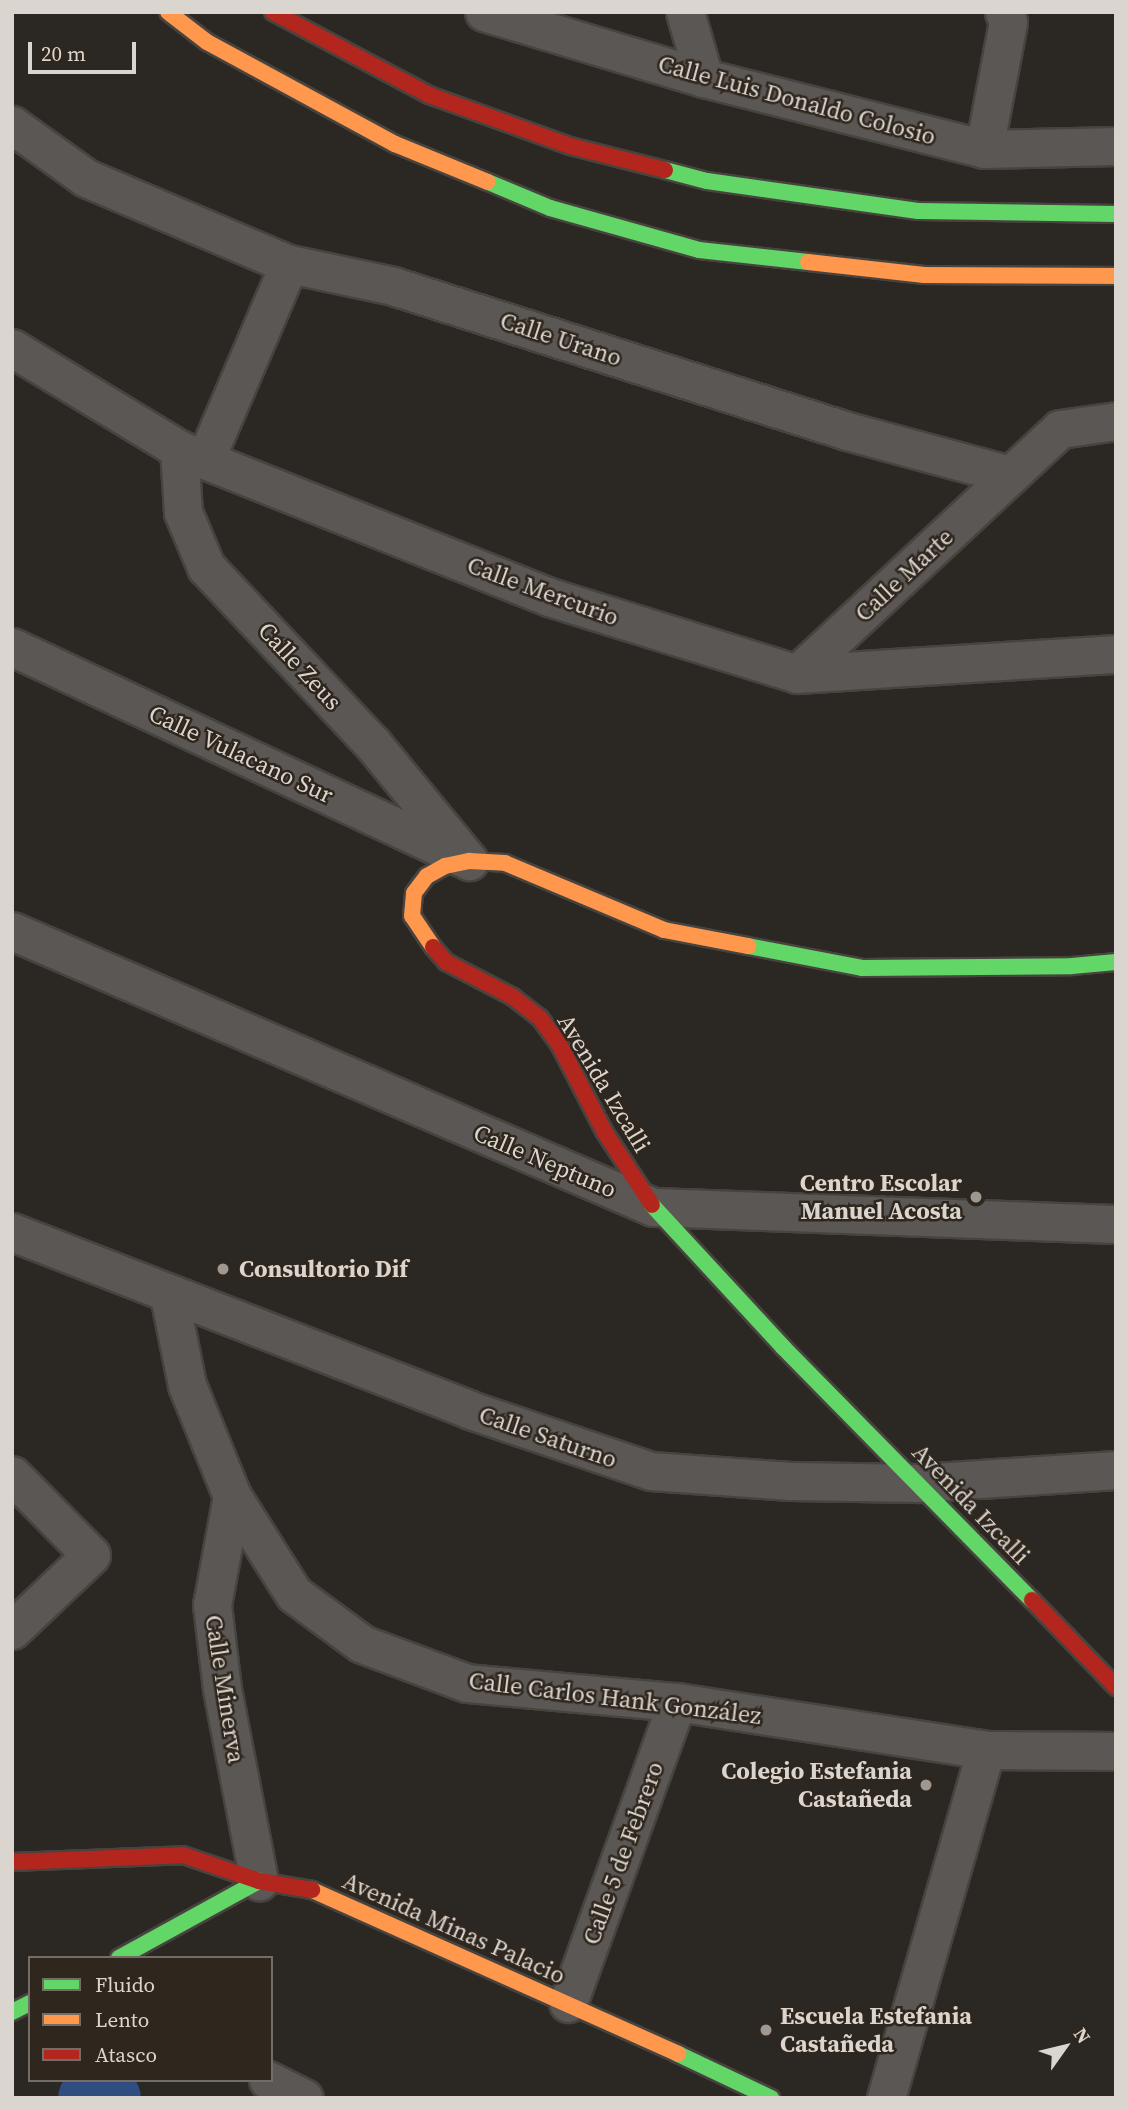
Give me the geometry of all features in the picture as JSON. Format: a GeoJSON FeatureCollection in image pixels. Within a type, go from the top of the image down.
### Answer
{"type":"FeatureCollection","features":[{"type":"Feature","properties":{"kind":"main road"},"geometry":{"type":"LineString","coordinates":[[168,12],[207,42],[395,144],[550,208],[687,247],[924,275],[1116,276]]}},
{"type":"Feature","properties":{"kind":"main road"},"geometry":{"type":"LineString","coordinates":[[273,12],[429,95],[570,146],[707,181],[918,211],[1116,214]]}},
{"type":"Feature","properties":{"kind":"main road","name":"Avenida Izcalli"},"geometry":{"type":"LineString","coordinates":[[1116,962],[1072,966],[862,968],[664,930],[505,863],[469,861],[445,866],[427,876],[414,893],[412,916],[446,962],[513,997],[540,1018],[560,1046],[604,1131],[653,1207],[783,1348],[919,1483],[1116,1687]]}},
{"type":"Feature","properties":{"kind":"main road","name":"Avenida Minas Palacio"},"geometry":{"type":"LineString","coordinates":[[12,1862],[183,1855],[260,1881],[306,1888],[568,2003],[771,2098]]}},
{"type":"Feature","properties":{"kind":"main road"},"geometry":{"type":"LineString","coordinates":[[123,1956],[260,1881]]}},
{"type":"Feature","properties":{"kind":"street","name":"Calle Luis Donaldo Colosio"},"geometry":{"type":"LineString","coordinates":[[484,12],[704,78],[984,149],[1116,146]]}},
{"type":"Feature","properties":{"kind":"street"},"geometry":{"type":"LineString","coordinates":[[685,12],[704,78]]}},
{"type":"Feature","properties":{"kind":"street"},"geometry":{"type":"LineString","coordinates":[[984,149],[1009,22],[1004,12]]}},
{"type":"Feature","properties":{"kind":"street","name":"Calle Urano"},"geometry":{"type":"LineString","coordinates":[[12,125],[86,178],[289,264],[393,286],[847,431],[1010,475]]}},
{"type":"Feature","properties":{"kind":"street"},"geometry":{"type":"LineString","coordinates":[[192,455],[289,264]]}},
{"type":"Feature","properties":{"kind":"street","name":"Calle Mercurio"},"geometry":{"type":"LineString","coordinates":[[12,348],[192,455],[549,597],[797,674],[1116,654]]}},
{"type":"Feature","properties":{"kind":"street"},"geometry":{"type":"LineString","coordinates":[[1010,475],[1060,429],[1116,422]]}},
{"type":"Feature","properties":{"kind":"street","name":"Calle Zeus"},"geometry":{"type":"LineString","coordinates":[[192,455],[183,512],[206,567],[373,743],[469,861]]}},
{"type":"Feature","properties":{"kind":"street","name":"Calle Marte"},"geometry":{"type":"LineString","coordinates":[[797,674],[1010,475]]}},
{"type":"Feature","properties":{"kind":"street","name":"Calle Vulacano Sur"},"geometry":{"type":"LineString","coordinates":[[12,646],[469,861]]}},
{"type":"Feature","properties":{"kind":"street","name":"Calle Neptuno"},"geometry":{"type":"LineString","coordinates":[[12,932],[653,1207],[1116,1224]]}},
{"type":"Feature","properties":{"kind":"street","name":"Calle Saturno"},"geometry":{"type":"LineString","coordinates":[[12,1232],[470,1410],[651,1471],[791,1481],[919,1483],[1116,1470]]}},
{"type":"Feature","properties":{"kind":"street","name":"Calle Carlos Hank González"},"geometry":{"type":"LineString","coordinates":[[169,1295],[187,1385],[232,1496],[294,1594],[362,1644],[467,1683],[677,1702],[986,1750],[1116,1751]]}},
{"type":"Feature","properties":{"kind":"street"},"geometry":{"type":"LineString","coordinates":[[12,1475],[91,1555],[12,1630]]}},
{"type":"Feature","properties":{"kind":"street","name":"Calle Minerva"},"geometry":{"type":"LineString","coordinates":[[232,1496],[212,1605],[222,1689],[260,1881]]}},
{"type":"Feature","properties":{"kind":"street","name":"Calle 5 de Febrero"},"geometry":{"type":"LineString","coordinates":[[568,2003],[677,1702]]}},
{"type":"Feature","properties":{"kind":"street"},"geometry":{"type":"LineString","coordinates":[[886,2098],[986,1750]]}},
{"type":"Feature","properties":{"kind":"waterway"},"geometry":{"type":"LineString","coordinates":[[90,2098],[108,2098]]}},
{"type":"Feature","properties":{"kind":"traffic: fast"},"geometry":{"type":"LineString","coordinates":[[665,170],[707,181],[918,211],[1116,214]]}},
{"type":"Feature","properties":{"kind":"traffic: fast"},"geometry":{"type":"LineString","coordinates":[[488,182],[550,208],[699,250],[808,262]]}},
{"type":"Feature","properties":{"kind":"traffic: fast"},"geometry":{"type":"LineString","coordinates":[[748,946],[862,968],[1072,966],[1116,962]]}},
{"type":"Feature","properties":{"kind":"traffic: fast"},"geometry":{"type":"LineString","coordinates":[[652,1205],[783,1347],[1032,1600]]}},
{"type":"Feature","properties":{"kind":"traffic: fast"},"geometry":{"type":"LineString","coordinates":[[123,1956],[259,1881]]}},
{"type":"Feature","properties":{"kind":"traffic: fast"},"geometry":{"type":"LineString","coordinates":[[12,2012],[28,2004]]}},
{"type":"Feature","properties":{"kind":"traffic: fast"},"geometry":{"type":"LineString","coordinates":[[678,2054],[771,2098]]}},
{"type":"Feature","properties":{"kind":"traffic: slow"},"geometry":{"type":"LineString","coordinates":[[168,12],[207,42],[395,144],[488,182]]}},
{"type":"Feature","properties":{"kind":"traffic: slow"},"geometry":{"type":"LineString","coordinates":[[808,262],[924,275],[1116,276]]}},
{"type":"Feature","properties":{"kind":"traffic: slow"},"geometry":{"type":"LineString","coordinates":[[433,947],[412,916],[414,893],[427,876],[445,866],[469,861],[505,863],[664,930],[748,946]]}},
{"type":"Feature","properties":{"kind":"traffic: slow"},"geometry":{"type":"LineString","coordinates":[[312,1890],[678,2054]]}},
{"type":"Feature","properties":{"kind":"traffic: jam"},"geometry":{"type":"LineString","coordinates":[[273,12],[429,95],[570,146],[665,170]]}},
{"type":"Feature","properties":{"kind":"traffic: jam"},"geometry":{"type":"LineString","coordinates":[[433,947],[446,962],[513,997],[540,1018],[560,1046],[604,1131],[652,1205]]}},
{"type":"Feature","properties":{"kind":"traffic: jam"},"geometry":{"type":"LineString","coordinates":[[1032,1600],[1116,1687]]}},
{"type":"Feature","properties":{"kind":"traffic: jam"},"geometry":{"type":"LineString","coordinates":[[12,1862],[183,1855],[259,1881],[312,1890]]}},
{"type":"Feature","properties":{"kind":"place","name":"Centro Escolar Manuel Acosta"},"geometry":{"type":"Point","coordinates":[976,1197]}},
{"type":"Feature","properties":{"kind":"place","name":"Consultorio Dif"},"geometry":{"type":"Point","coordinates":[223,1269]}},
{"type":"Feature","properties":{"kind":"place","name":"Colegio Estefania Castañeda"},"geometry":{"type":"Point","coordinates":[926,1785]}},
{"type":"Feature","properties":{"kind":"place","name":"Escuela Estefania Castañeda"},"geometry":{"type":"Point","coordinates":[766,2030]}}]}
